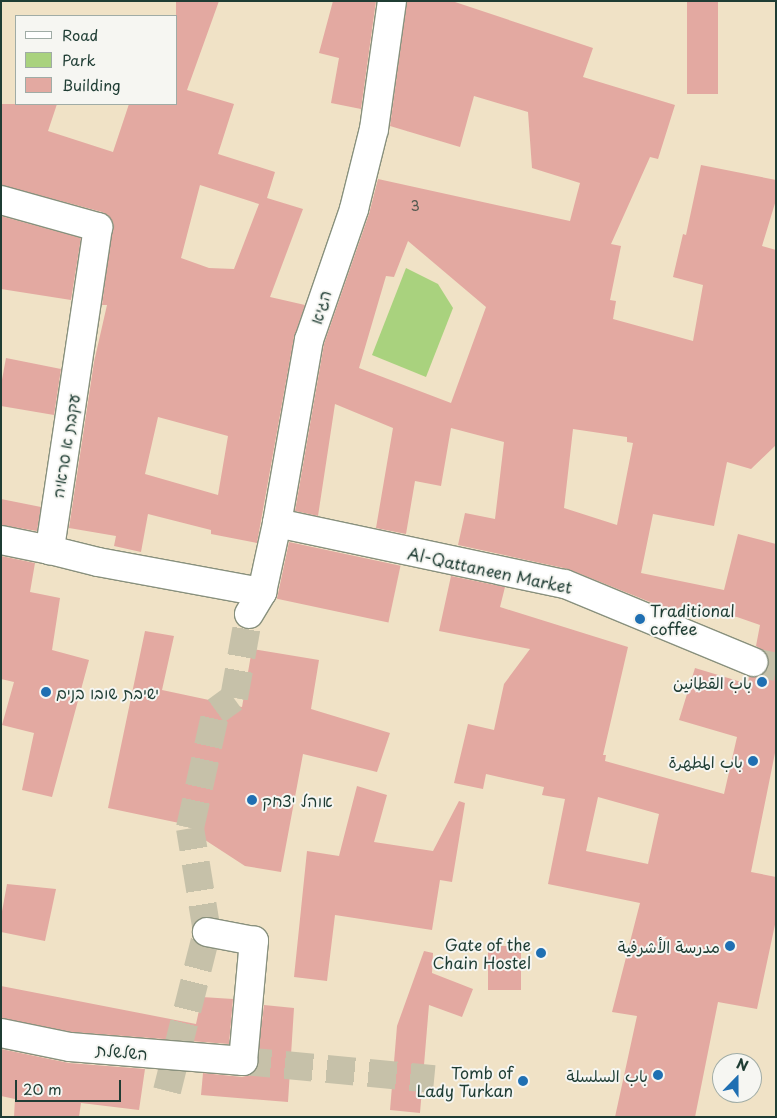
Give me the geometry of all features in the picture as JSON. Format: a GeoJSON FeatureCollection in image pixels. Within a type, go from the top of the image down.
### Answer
{"type":"FeatureCollection","features":[{"type":"Feature","properties":{"kind":"street","name":"הגיא"},"geometry":{"type":"LineString","coordinates":[[50,550],[256,603],[277,523],[309,340],[354,209],[374,129],[392,1]]}},
{"type":"Feature","properties":{"kind":"street","name":"עקבת א סראיה"},"geometry":{"type":"LineString","coordinates":[[1,200],[98,227],[50,550]]}},
{"type":"Feature","properties":{"kind":"street","name":"Al-Qattaneen Market"},"geometry":{"type":"LineString","coordinates":[[277,523],[565,584],[752,662]]}},
{"type":"Feature","properties":{"kind":"street"},"geometry":{"type":"LineString","coordinates":[[1,540],[50,550]]}},
{"type":"Feature","properties":{"kind":"street","name":"השלשלת"},"geometry":{"type":"LineString","coordinates":[[1,1032],[70,1047],[243,1061],[254,941],[207,932]]}},
{"type":"Feature","properties":{"kind":"green space"},"geometry":{"type":"Polygon","coordinates":[[[406,268],[438,284],[453,308],[426,377],[372,355],[406,268]]]}},
{"type":"Feature","properties":{"kind":"building"},"geometry":{"type":"Polygon","coordinates":[[[176,1],[219,1],[187,90],[234,104],[218,154],[275,172],[267,198],[303,209],[270,297],[305,305],[294,337],[257,543],[211,534],[211,530],[148,514],[141,552],[114,546],[116,536],[69,528],[94,362],[107,305],[102,305],[113,222],[109,216],[102,212],[1,185],[1,104],[57,105],[48,131],[113,152],[129,105],[178,105],[178,15],[176,15],[176,1]],[[200,185],[181,258],[209,268],[234,269],[259,204],[200,185]],[[158,417],[145,474],[218,495],[228,436],[158,417]]]}},
{"type":"Feature","properties":{"kind":"building"},"geometry":{"type":"Polygon","coordinates":[[[333,1],[376,1],[361,109],[331,103],[339,58],[319,53],[333,1]]]}},
{"type":"Feature","properties":{"kind":"building"},"geometry":{"type":"Polygon","coordinates":[[[407,1],[452,1],[593,48],[583,77],[675,105],[658,159],[650,157],[611,244],[621,246],[610,300],[616,301],[613,319],[693,341],[703,285],[673,277],[683,234],[686,235],[701,165],[776,180],[776,200],[762,246],[776,250],[776,445],[751,469],[727,462],[714,526],[653,514],[641,573],[724,590],[738,534],[776,544],[776,748],[751,872],[776,877],[776,920],[757,1009],[718,1002],[695,1117],[615,1117],[637,1016],[612,1012],[640,903],[548,884],[565,799],[542,795],[544,787],[486,774],[483,789],[454,783],[468,724],[494,730],[504,684],[530,649],[439,631],[451,576],[505,587],[500,607],[628,647],[603,755],[606,755],[605,761],[724,794],[737,737],[679,720],[695,668],[748,684],[749,677],[763,674],[768,668],[768,660],[765,652],[756,646],[760,625],[737,617],[660,606],[568,569],[458,545],[465,513],[495,519],[504,442],[451,428],[441,486],[415,481],[406,534],[376,528],[393,428],[335,404],[318,516],[295,511],[324,344],[369,214],[378,179],[570,221],[580,183],[532,168],[528,112],[474,96],[460,147],[390,126],[407,1]],[[408,241],[394,277],[386,276],[359,368],[451,403],[486,307],[408,241]],[[573,429],[564,508],[617,525],[633,443],[627,442],[627,437],[573,429]],[[598,797],[586,851],[648,864],[659,814],[598,797]]]}},
{"type":"Feature","properties":{"kind":"building"},"geometry":{"type":"Polygon","coordinates":[[[687,1],[718,1],[718,94],[687,94],[687,1]]]}},
{"type":"Feature","properties":{"kind":"building"},"geometry":{"type":"Polygon","coordinates":[[[1,216],[81,238],[71,300],[1,289],[1,216]]]}},
{"type":"Feature","properties":{"kind":"building"},"geometry":{"type":"Polygon","coordinates":[[[6,358],[61,369],[54,415],[1,406],[1,385],[6,358]]]}},
{"type":"Feature","properties":{"kind":"building"},"geometry":{"type":"Polygon","coordinates":[[[1,499],[41,507],[37,531],[1,525],[1,499]]]}},
{"type":"Feature","properties":{"kind":"building"},"geometry":{"type":"Polygon","coordinates":[[[289,542],[401,566],[388,622],[277,599],[289,542]]]}},
{"type":"Feature","properties":{"kind":"building"},"geometry":{"type":"Polygon","coordinates":[[[1,556],[35,563],[30,592],[60,598],[52,650],[89,660],[52,797],[22,790],[34,733],[2,725],[14,682],[1,679],[1,556]]]}},
{"type":"Feature","properties":{"kind":"building"},"geometry":{"type":"Polygon","coordinates":[[[145,631],[174,636],[162,690],[242,707],[252,649],[319,660],[311,709],[390,733],[377,772],[303,754],[281,872],[245,866],[202,838],[203,828],[108,808],[145,631]]]}},
{"type":"Feature","properties":{"kind":"building"},"geometry":{"type":"Polygon","coordinates":[[[357,786],[387,795],[374,842],[433,851],[459,801],[465,803],[452,882],[440,880],[432,930],[335,915],[327,981],[294,977],[307,851],[339,856],[357,786]]]}},
{"type":"Feature","properties":{"kind":"building"},"geometry":{"type":"Polygon","coordinates":[[[7,884],[56,889],[45,941],[1,932],[1,917],[7,884]]]}},
{"type":"Feature","properties":{"kind":"building"},"geometry":{"type":"Polygon","coordinates":[[[488,946],[521,946],[521,990],[488,990],[488,946]]]}},
{"type":"Feature","properties":{"kind":"building"},"geometry":{"type":"Polygon","coordinates":[[[424,951],[433,953],[432,973],[473,989],[462,1017],[429,1005],[420,1113],[390,1110],[397,1026],[424,951]]]}},
{"type":"Feature","properties":{"kind":"building"},"geometry":{"type":"Polygon","coordinates":[[[1,986],[196,1024],[202,997],[233,999],[229,1044],[72,1032],[1,1018],[1,986]]]}},
{"type":"Feature","properties":{"kind":"building"},"geometry":{"type":"Polygon","coordinates":[[[264,1005],[294,1008],[288,1102],[201,1095],[203,1073],[242,1077],[250,1075],[256,1070],[264,1005]]]}},
{"type":"Feature","properties":{"kind":"building"},"geometry":{"type":"Polygon","coordinates":[[[1,1049],[69,1063],[145,1069],[139,1110],[81,1103],[79,1117],[14,1117],[15,1099],[1,1096],[1,1049]]]}},
{"type":"Feature","properties":{"kind":"tunnel"},"geometry":{"type":"LineString","coordinates":[[167,1091],[207,932],[190,828],[216,711],[234,698],[249,614]]}},
{"type":"Feature","properties":{"kind":"tunnel"},"geometry":{"type":"LineString","coordinates":[[753,662],[776,667]]}},
{"type":"Feature","properties":{"kind":"tunnel"},"geometry":{"type":"LineString","coordinates":[[243,1061],[434,1079]]}},
{"type":"Feature","properties":{"kind":"place","name":"Traditional coffee"},"geometry":{"type":"Point","coordinates":[640,619]}},
{"type":"Feature","properties":{"kind":"place","name":"باب القطانين"},"geometry":{"type":"Point","coordinates":[762,682]}},
{"type":"Feature","properties":{"kind":"place","name":"ישיבת שובו בנים"},"geometry":{"type":"Point","coordinates":[46,692]}},
{"type":"Feature","properties":{"kind":"place","name":"باب المطهرة"},"geometry":{"type":"Point","coordinates":[753,761]}},
{"type":"Feature","properties":{"kind":"place","name":"אוהל יצחק"},"geometry":{"type":"Point","coordinates":[252,800]}},
{"type":"Feature","properties":{"kind":"place","name":"مدرسة الأشرفية"},"geometry":{"type":"Point","coordinates":[730,946]}},
{"type":"Feature","properties":{"kind":"place","name":"Gate of the Chain Hostel"},"geometry":{"type":"Point","coordinates":[541,953]}},
{"type":"Feature","properties":{"kind":"place","name":"باب السلسلة"},"geometry":{"type":"Point","coordinates":[658,1075]}},
{"type":"Feature","properties":{"kind":"place","name":"Tomb of Lady Turkan"},"geometry":{"type":"Point","coordinates":[523,1081]}}]}
